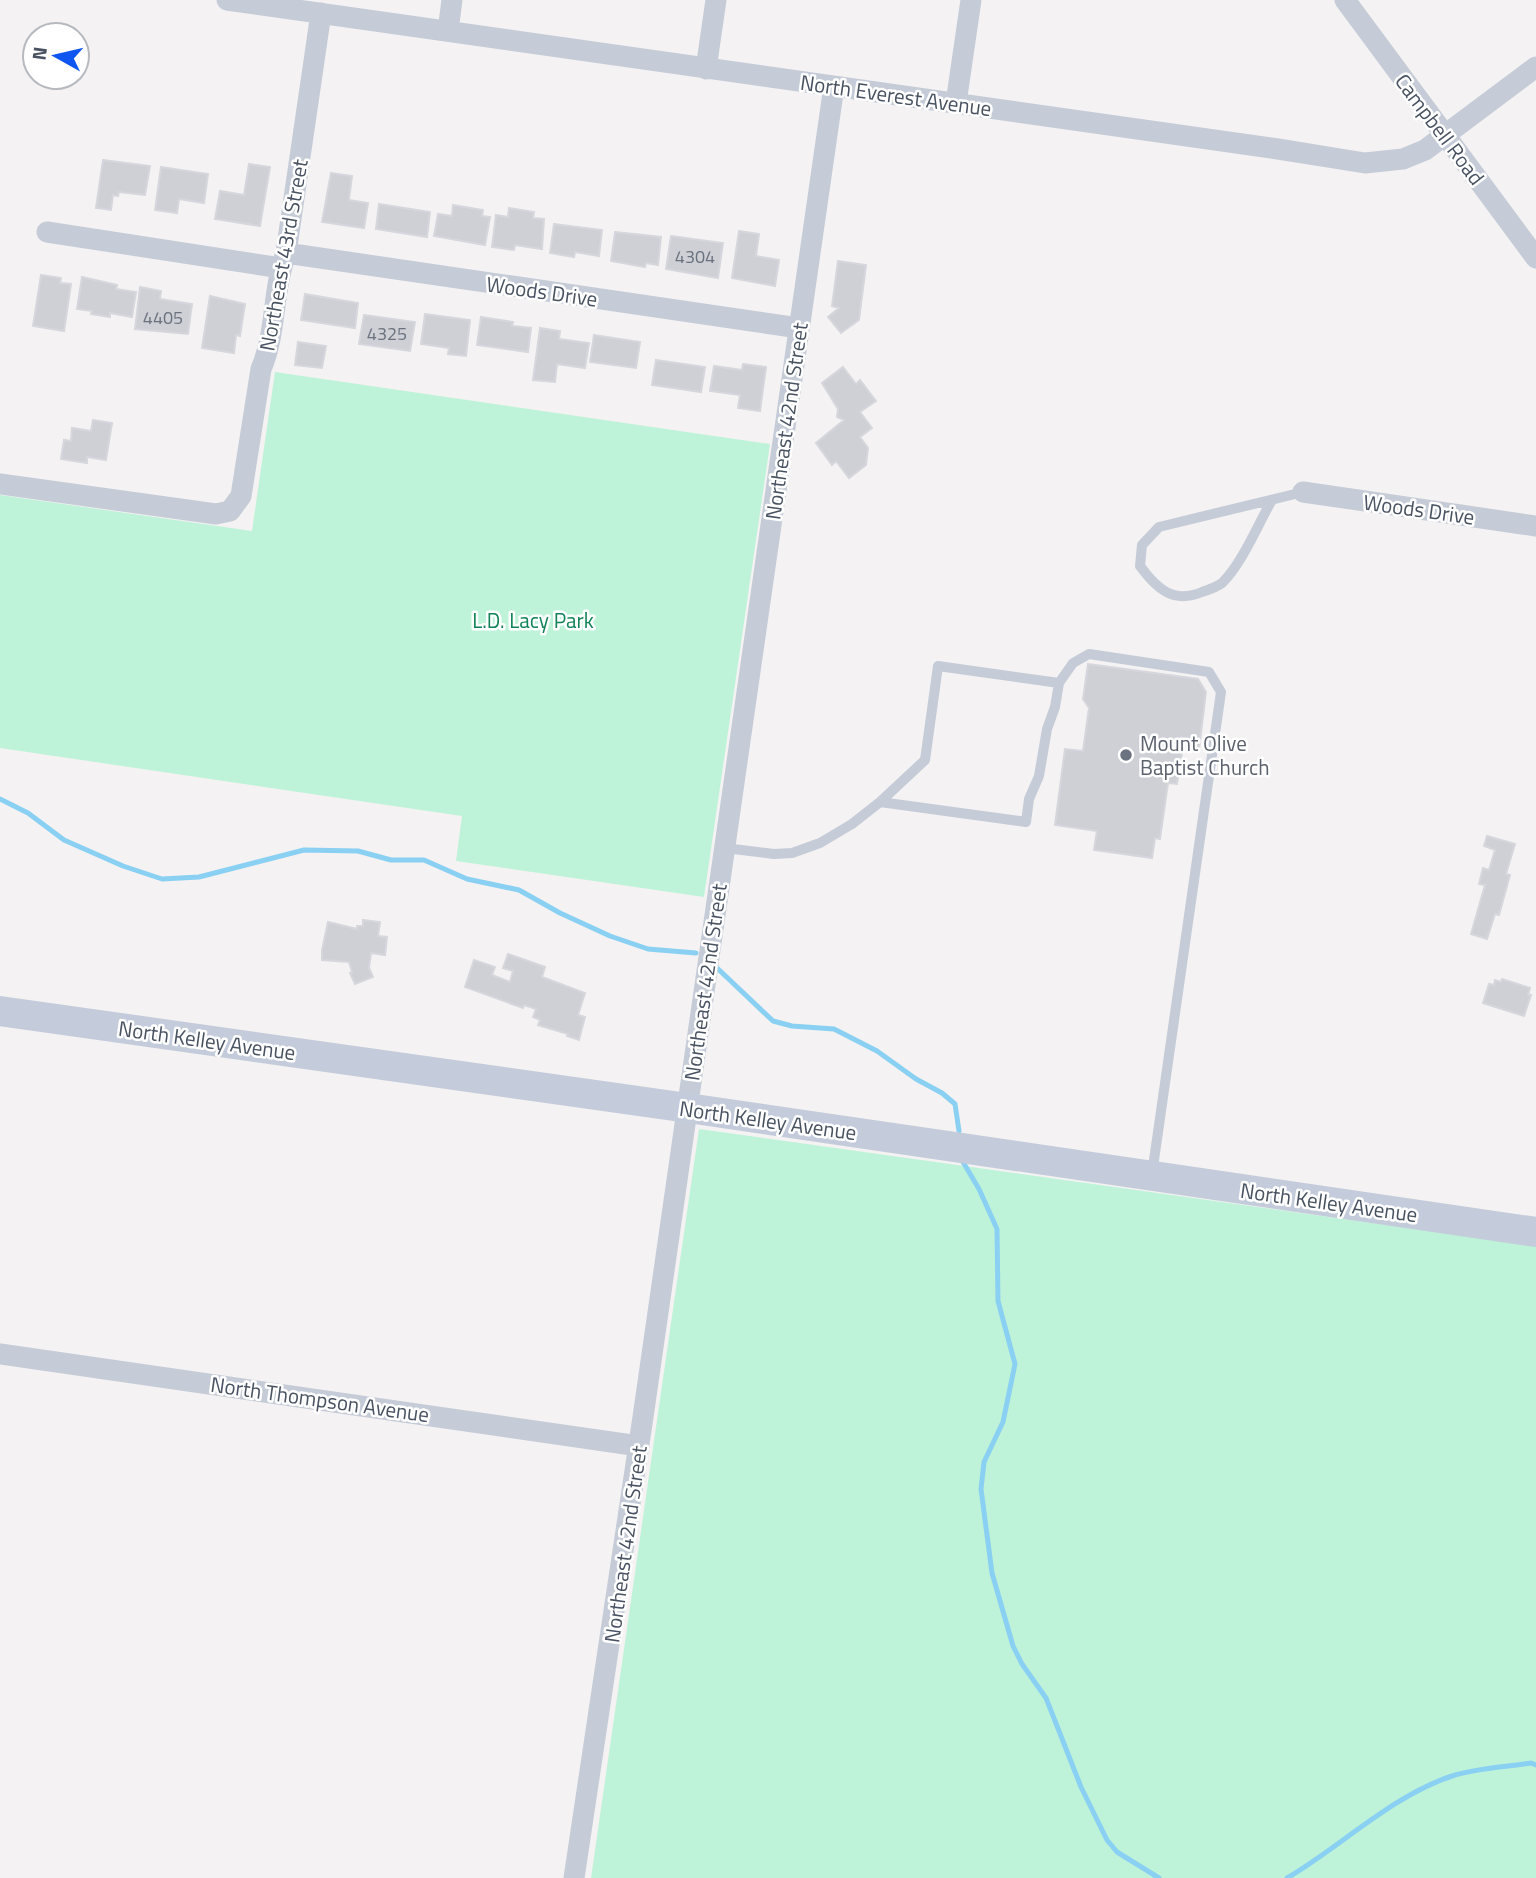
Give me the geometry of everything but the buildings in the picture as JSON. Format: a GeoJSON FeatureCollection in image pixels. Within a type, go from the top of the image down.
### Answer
{"type":"FeatureCollection","features":[{"type":"Feature","properties":{"kind":"street","name":"North Everest Avenue"},"geometry":{"type":"LineString","coordinates":[[227,0],[1365,163],[1403,159],[1425,150],[1536,67]]}},
{"type":"Feature","properties":{"kind":"street"},"geometry":{"type":"LineString","coordinates":[[448,31],[452,0]]}},
{"type":"Feature","properties":{"kind":"street"},"geometry":{"type":"LineString","coordinates":[[706,69],[716,0]]}},
{"type":"Feature","properties":{"kind":"street"},"geometry":{"type":"LineString","coordinates":[[956,103],[971,0]]}},
{"type":"Feature","properties":{"kind":"street","name":"Campbell Road"},"geometry":{"type":"LineString","coordinates":[[1345,0],[1536,258]]}},
{"type":"Feature","properties":{"kind":"street","name":"Northeast 43rd Street"},"geometry":{"type":"LineString","coordinates":[[0,484],[216,514],[230,511],[241,496],[261,369],[270,350],[320,13]]}},
{"type":"Feature","properties":{"kind":"street","name":"Northeast 42nd Street"},"geometry":{"type":"LineString","coordinates":[[573,1878],[639,1446],[834,86]]}},
{"type":"Feature","properties":{"kind":"street","name":"Woods Drive"},"geometry":{"type":"LineString","coordinates":[[47,232],[283,260],[799,328]]}},
{"type":"Feature","properties":{"kind":"street","name":"Woods Drive"},"geometry":{"type":"LineString","coordinates":[[1303,492],[1536,526]]}},
{"type":"Feature","properties":{"kind":"street","name":"North Kelley Avenue"},"geometry":{"type":"LineString","coordinates":[[0,1011],[1536,1232]]}},
{"type":"Feature","properties":{"kind":"street","name":"North Thompson Avenue"},"geometry":{"type":"LineString","coordinates":[[0,1354],[639,1446]]}},
{"type":"Feature","properties":{"kind":"lane"},"geometry":{"type":"LineString","coordinates":[[1272,500],[1236,564],[1221,584],[1199,594],[1180,598],[1155,586],[1140,566],[1142,545],[1158,527],[1303,492]]}},
{"type":"Feature","properties":{"kind":"lane"},"geometry":{"type":"LineString","coordinates":[[880,802],[1027,822],[1030,799],[1039,776],[1046,729],[1055,707],[1059,683],[1073,663],[1089,653],[1209,672],[1221,692],[1152,1177]]}},
{"type":"Feature","properties":{"kind":"lane"},"geometry":{"type":"LineString","coordinates":[[725,848],[774,854],[792,853],[820,843],[852,824],[880,802],[925,760],[939,666],[1059,683]]}},
{"type":"Feature","properties":{"kind":"green space","name":"L.D. Lacy Park"},"geometry":{"type":"Polygon","coordinates":[[[275,372],[770,444],[704,897],[456,861],[462,816],[0,748],[0,495],[252,531],[275,372]]]}},
{"type":"Feature","properties":{"kind":"green space"},"geometry":{"type":"Polygon","coordinates":[[[699,1129],[1536,1246],[1536,1878],[591,1878],[699,1129]]]}},
{"type":"Feature","properties":{"kind":"waterway"},"geometry":{"type":"LineString","coordinates":[[0,799],[28,813],[64,840],[123,866],[162,879],[199,877],[304,850],[358,851],[391,860],[424,860],[467,879],[519,890],[610,936],[648,949],[696,953]]}},
{"type":"Feature","properties":{"kind":"waterway"},"geometry":{"type":"LineString","coordinates":[[716,967],[773,1021],[792,1026],[834,1029],[877,1051],[916,1079],[942,1093],[955,1104],[959,1131]]}},
{"type":"Feature","properties":{"kind":"waterway"},"geometry":{"type":"LineString","coordinates":[[963,1162],[997,1229],[998,1301],[1015,1364],[1003,1422],[984,1462],[981,1489],[992,1573],[1013,1646],[1046,1698],[1081,1787],[1107,1840],[1117,1852],[1159,1878]]}},
{"type":"Feature","properties":{"kind":"waterway"},"geometry":{"type":"LineString","coordinates":[[1287,1878],[1388,1808],[1430,1785],[1471,1771],[1531,1763],[1536,1765]]}},
{"type":"Feature","properties":{"kind":"place","name":"Mount Olive Baptist Church"},"geometry":{"type":"Point","coordinates":[1126,755]}}]}
